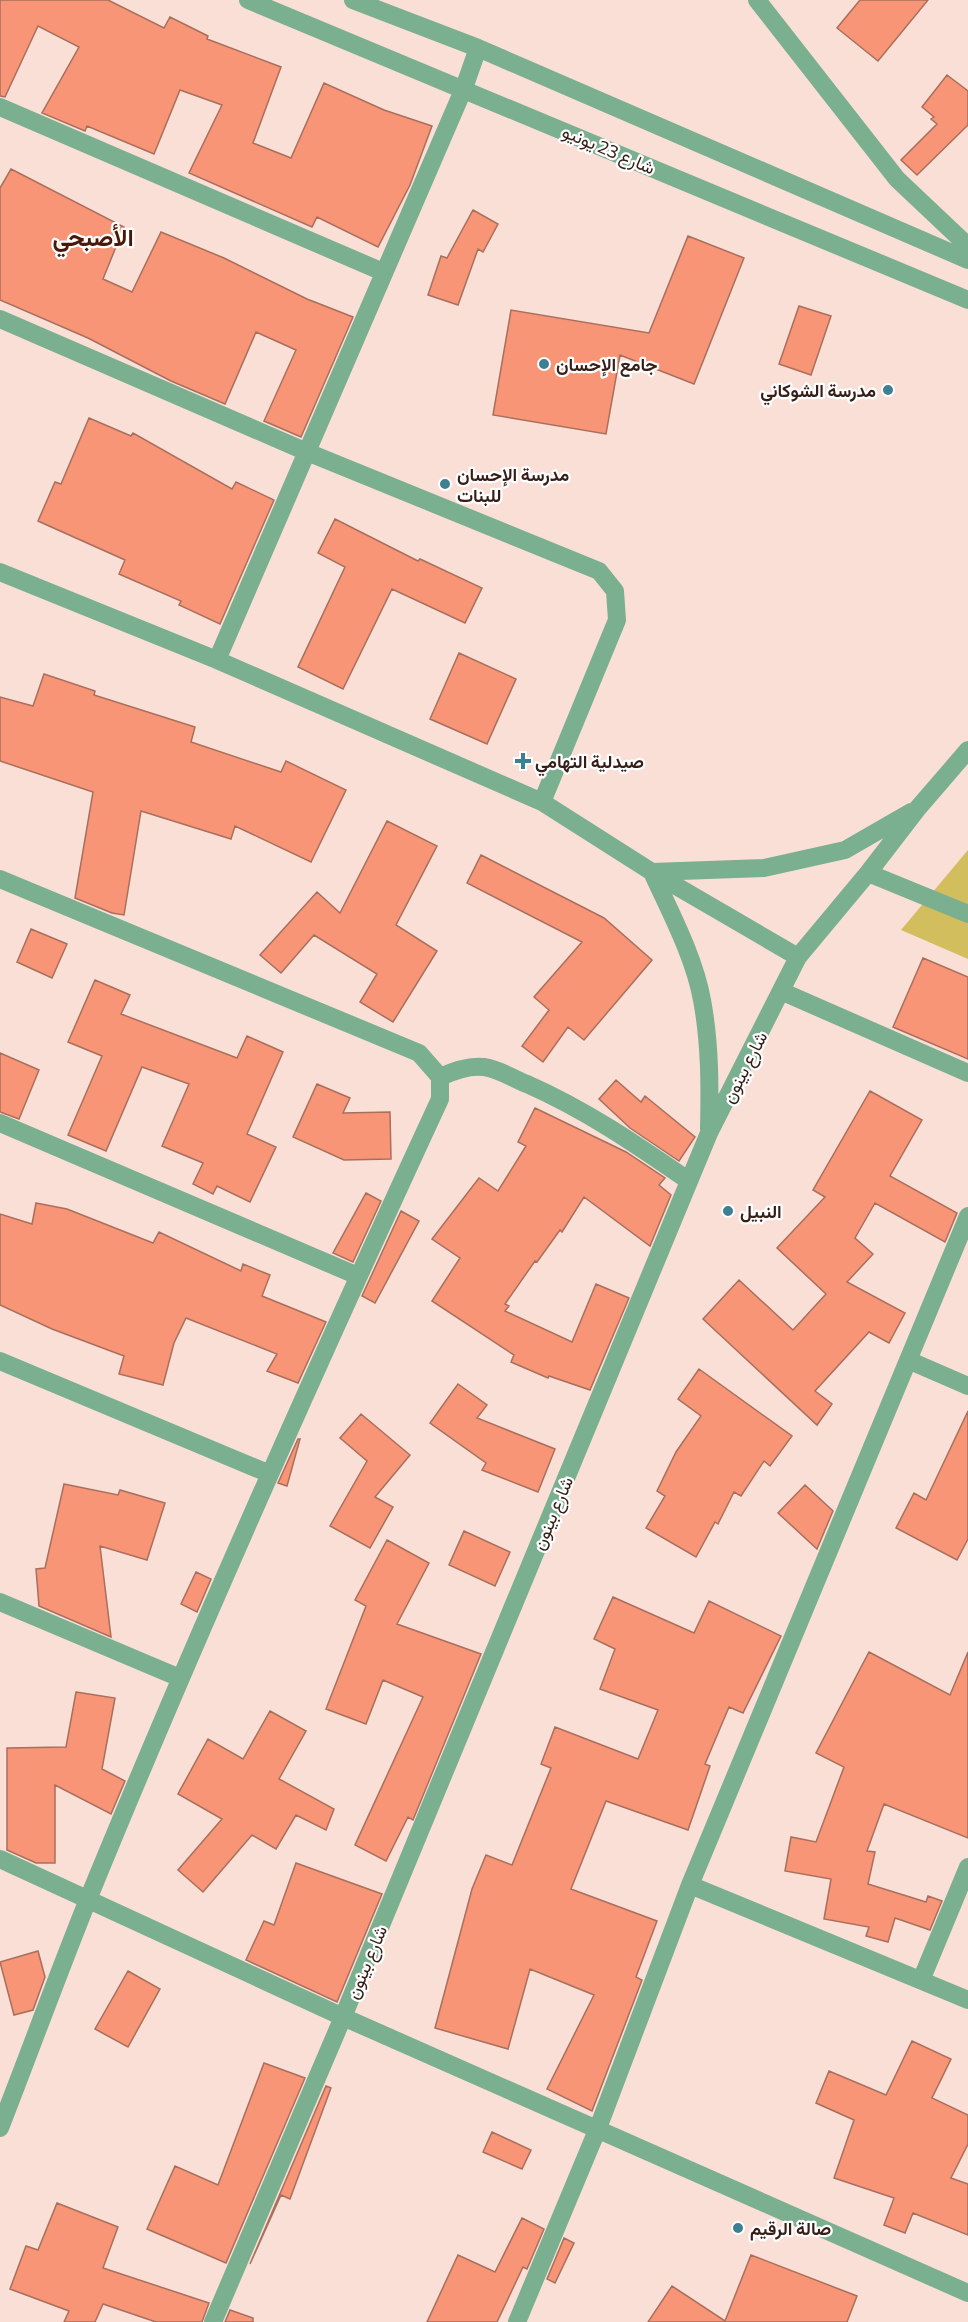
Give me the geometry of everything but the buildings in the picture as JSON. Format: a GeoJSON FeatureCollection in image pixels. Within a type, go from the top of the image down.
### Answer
{"type":"FeatureCollection","features":[{"type":"Feature","properties":{"kind":"street","name":"شارع 23 يونيو"},"geometry":{"type":"LineString","coordinates":[[248,0],[464,88],[968,300]]}},
{"type":"Feature","properties":{"kind":"street"},"geometry":{"type":"LineString","coordinates":[[353,0],[478,48],[968,260]]}},
{"type":"Feature","properties":{"kind":"street"},"geometry":{"type":"LineString","coordinates":[[757,0],[897,179],[968,246]]}},
{"type":"Feature","properties":{"kind":"street"},"geometry":{"type":"LineString","coordinates":[[218,660],[464,88],[478,48]]}},
{"type":"Feature","properties":{"kind":"street"},"geometry":{"type":"LineString","coordinates":[[0,107],[383,272]]}},
{"type":"Feature","properties":{"kind":"street"},"geometry":{"type":"LineString","coordinates":[[0,319],[307,452],[599,571],[615,591],[617,620],[542,802]]}},
{"type":"Feature","properties":{"kind":"street"},"geometry":{"type":"LineString","coordinates":[[0,572],[218,660],[542,802],[652,872],[798,957]]}},
{"type":"Feature","properties":{"kind":"street","name":"شارع بينون"},"geometry":{"type":"LineString","coordinates":[[213,2322],[343,2017],[709,1133],[783,992],[798,957],[868,873],[918,807],[968,750]]}},
{"type":"Feature","properties":{"kind":"street"},"geometry":{"type":"LineString","coordinates":[[652,872],[764,868],[845,849],[918,807]]}},
{"type":"Feature","properties":{"kind":"street"},"geometry":{"type":"LineString","coordinates":[[652,872],[679,932],[702,998],[710,1060],[709,1133]]}},
{"type":"Feature","properties":{"kind":"street"},"geometry":{"type":"LineString","coordinates":[[868,873],[968,914]]}},
{"type":"Feature","properties":{"kind":"street"},"geometry":{"type":"LineString","coordinates":[[0,879],[418,1053],[440,1077],[440,1099],[358,1276],[180,1678],[88,1900],[0,2128]]}},
{"type":"Feature","properties":{"kind":"street"},"geometry":{"type":"LineString","coordinates":[[783,992],[968,1073]]}},
{"type":"Feature","properties":{"kind":"street"},"geometry":{"type":"LineString","coordinates":[[440,1077],[458,1069],[484,1067],[509,1076],[564,1101],[615,1130],[689,1181]]}},
{"type":"Feature","properties":{"kind":"street"},"geometry":{"type":"LineString","coordinates":[[0,1123],[358,1276]]}},
{"type":"Feature","properties":{"kind":"street"},"geometry":{"type":"LineString","coordinates":[[517,2322],[598,2128],[690,1885],[968,1216]]}},
{"type":"Feature","properties":{"kind":"street"},"geometry":{"type":"LineString","coordinates":[[908,1360],[968,1386]]}},
{"type":"Feature","properties":{"kind":"street"},"geometry":{"type":"LineString","coordinates":[[0,1361],[270,1474]]}},
{"type":"Feature","properties":{"kind":"street"},"geometry":{"type":"LineString","coordinates":[[0,1602],[180,1678]]}},
{"type":"Feature","properties":{"kind":"street"},"geometry":{"type":"LineString","coordinates":[[0,1859],[343,2017],[968,2293]]}},
{"type":"Feature","properties":{"kind":"street"},"geometry":{"type":"LineString","coordinates":[[922,1978],[968,1867]]}},
{"type":"Feature","properties":{"kind":"street"},"geometry":{"type":"LineString","coordinates":[[690,1885],[922,1978],[968,2000]]}},
{"type":"Feature","properties":{"kind":"shaded area"},"geometry":{"type":"Polygon","coordinates":[[[968,850],[968,959],[901,930],[968,850]]]}},
{"type":"Feature","properties":{"kind":"place","name":"جامع الإحسان"},"geometry":{"type":"Point","coordinates":[544,364]}},
{"type":"Feature","properties":{"kind":"place","name":"مدرسة الشوكاني"},"geometry":{"type":"Point","coordinates":[888,390]}},
{"type":"Feature","properties":{"kind":"place","name":"مدرسة الإحسان للبنات"},"geometry":{"type":"Point","coordinates":[445,484]}},
{"type":"Feature","properties":{"kind":"place","name":"صيدلية التهامي"},"geometry":{"type":"Point","coordinates":[523,761]}},
{"type":"Feature","properties":{"kind":"place","name":"النبيل"},"geometry":{"type":"Point","coordinates":[728,1211]}},
{"type":"Feature","properties":{"kind":"place","name":"صالة الرقيم"},"geometry":{"type":"Point","coordinates":[738,2228]}},
{"type":"Feature","properties":{"kind":"district","name":"الأصبحي"},"geometry":{"type":"Point","coordinates":[93,236]}}]}
